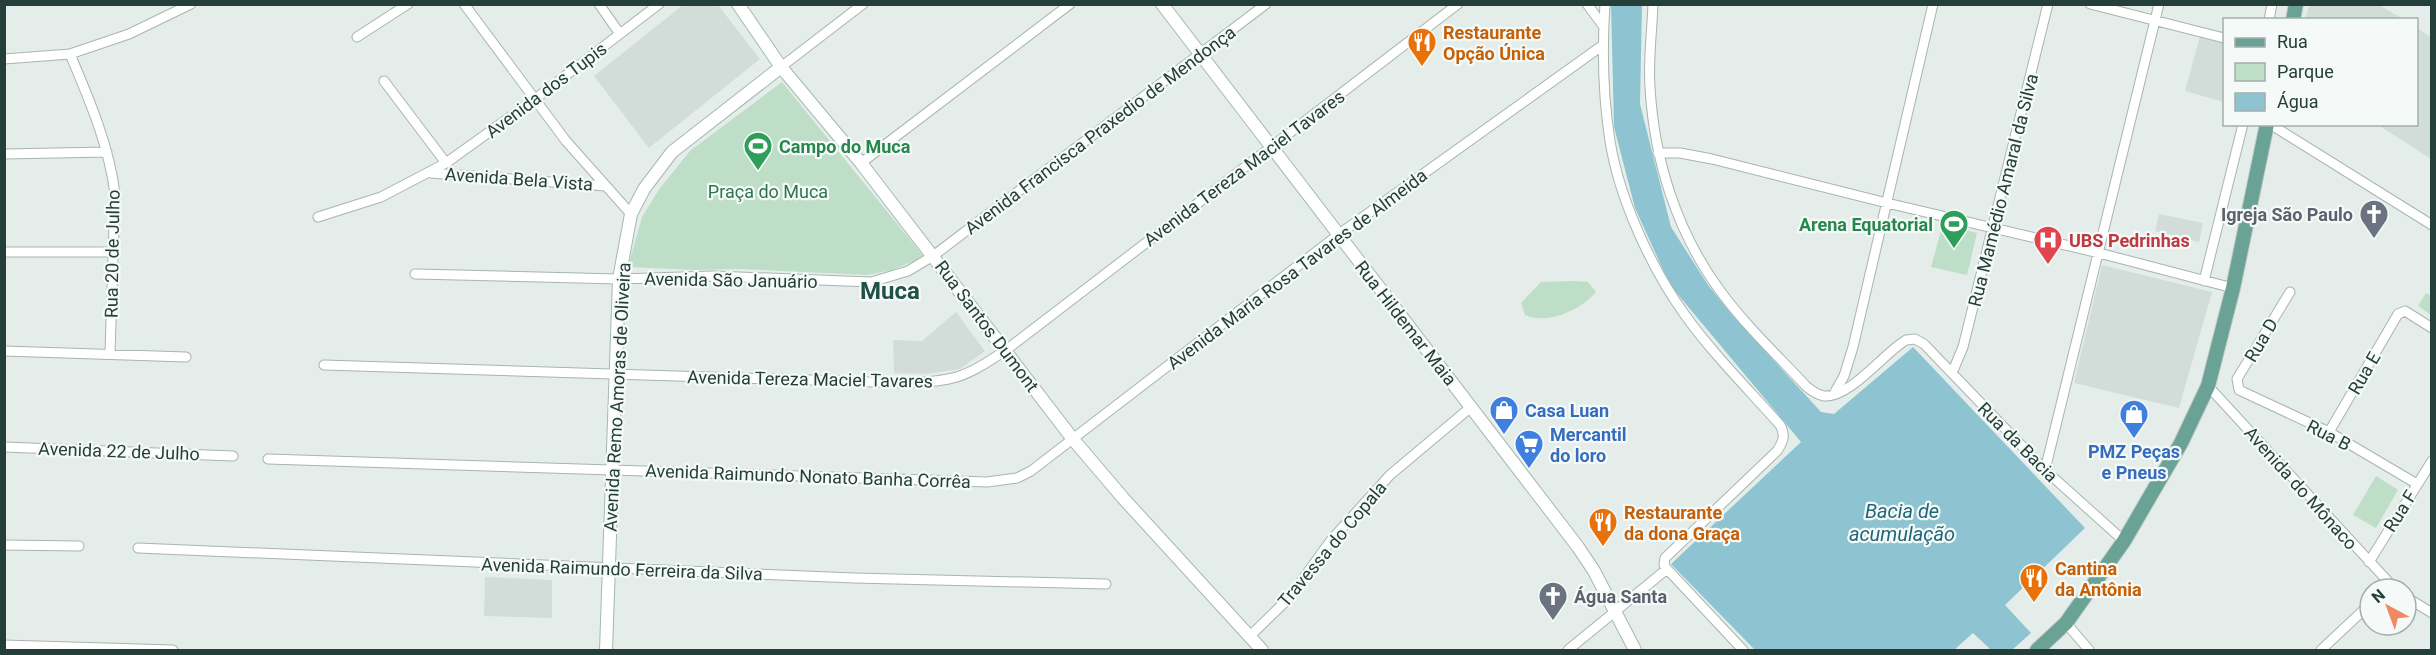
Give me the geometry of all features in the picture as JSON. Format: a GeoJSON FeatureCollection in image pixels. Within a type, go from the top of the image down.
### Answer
{"type":"FeatureCollection","features":[{"type":"Feature","properties":{"kind":"main road","name":"Rua Santos Dumont"},"geometry":{"type":"LineString","coordinates":[[738,4],[781,67],[861,163],[1072,438],[1123,498],[1262,651]]}},
{"type":"Feature","properties":{"kind":"main road","name":"Rua Hildemar Maia"},"geometry":{"type":"LineString","coordinates":[[1162,4],[1578,547],[1616,610],[1635,651]]}},
{"type":"Feature","properties":{"kind":"main road","name":"Avenida Remo Amoras de Oliveira"},"geometry":{"type":"LineString","coordinates":[[606,651],[620,279],[631,214],[644,189],[672,152],[781,67]]}},
{"type":"Feature","properties":{"kind":"main road"},"geometry":{"type":"LineString","coordinates":[[2037,651],[2066,623],[2124,541],[2181,443],[2208,386],[2233,288],[2269,126]]}},
{"type":"Feature","properties":{"kind":"street"},"geometry":{"type":"LineString","coordinates":[[4,59],[70,54],[129,34],[191,4]]}},
{"type":"Feature","properties":{"kind":"street"},"geometry":{"type":"LineString","coordinates":[[357,37],[408,4]]}},
{"type":"Feature","properties":{"kind":"street"},"geometry":{"type":"LineString","coordinates":[[464,4],[566,141],[631,214]]}},
{"type":"Feature","properties":{"kind":"street"},"geometry":{"type":"LineString","coordinates":[[598,4],[620,34]]}},
{"type":"Feature","properties":{"kind":"street","name":"Avenida dos Tupis"},"geometry":{"type":"LineString","coordinates":[[318,217],[381,196],[446,163],[536,99],[659,4]]}},
{"type":"Feature","properties":{"kind":"street"},"geometry":{"type":"LineString","coordinates":[[781,67],[863,4]]}},
{"type":"Feature","properties":{"kind":"street"},"geometry":{"type":"LineString","coordinates":[[861,163],[1070,4]]}},
{"type":"Feature","properties":{"kind":"street","name":"Avenida Francisca Praxedio de Mendonça"},"geometry":{"type":"LineString","coordinates":[[933,256],[1266,4]]}},
{"type":"Feature","properties":{"kind":"street","name":"Avenida Tereza Maciel Tavares"},"geometry":{"type":"LineString","coordinates":[[324,365],[615,375],[942,382],[973,372],[1006,350],[1458,4]]}},
{"type":"Feature","properties":{"kind":"street"},"geometry":{"type":"LineString","coordinates":[[1587,4],[1604,27]]}},
{"type":"Feature","properties":{"kind":"street"},"geometry":{"type":"LineString","coordinates":[[1605,4],[1603,45],[1610,144],[1625,195],[1645,247],[1684,315],[1780,425],[1784,437],[1782,444],[1668,553],[1665,562],[1667,569],[1743,651]]}},
{"type":"Feature","properties":{"kind":"street"},"geometry":{"type":"LineString","coordinates":[[1653,4],[1650,87],[1658,153],[1678,217],[1709,276],[1722,294],[1807,387],[1819,395],[1834,394],[1844,376],[1853,347],[1933,4]]}},
{"type":"Feature","properties":{"kind":"street","name":"Rua Mamédio Amaral da Silva"},"geometry":{"type":"LineString","coordinates":[[1952,373],[1963,347],[2048,4]]}},
{"type":"Feature","properties":{"kind":"street"},"geometry":{"type":"LineString","coordinates":[[2090,4],[2223,38]]}},
{"type":"Feature","properties":{"kind":"street"},"geometry":{"type":"LineString","coordinates":[[2045,470],[2158,4]]}},
{"type":"Feature","properties":{"kind":"street","name":"Avenida Maria Rosa Tavares de Almeida"},"geometry":{"type":"LineString","coordinates":[[987,482],[1017,478],[1031,471],[1338,236],[1603,45]]}},
{"type":"Feature","properties":{"kind":"street","name":"Rua 20 de Julho"},"geometry":{"type":"LineString","coordinates":[[70,54],[107,152],[115,194],[110,353]]}},
{"type":"Feature","properties":{"kind":"street"},"geometry":{"type":"LineString","coordinates":[[384,81],[446,163]]}},
{"type":"Feature","properties":{"kind":"street"},"geometry":{"type":"LineString","coordinates":[[2204,281],[2243,126]]}},
{"type":"Feature","properties":{"kind":"street"},"geometry":{"type":"LineString","coordinates":[[2272,126],[2432,225]]}},
{"type":"Feature","properties":{"kind":"street"},"geometry":{"type":"LineString","coordinates":[[4,154],[107,152]]}},
{"type":"Feature","properties":{"kind":"street"},"geometry":{"type":"LineString","coordinates":[[1658,153],[1692,154],[2233,288]]}},
{"type":"Feature","properties":{"kind":"street","name":"Avenida Bela Vista"},"geometry":{"type":"LineString","coordinates":[[431,172],[606,186]]}},
{"type":"Feature","properties":{"kind":"street"},"geometry":{"type":"LineString","coordinates":[[4,252],[112,252]]}},
{"type":"Feature","properties":{"kind":"street","name":"Avenida São Januário"},"geometry":{"type":"LineString","coordinates":[[415,274],[620,279],[713,276],[871,282],[908,271],[933,256]]}},
{"type":"Feature","properties":{"kind":"street","name":"Rua D"},"geometry":{"type":"LineString","coordinates":[[2239,390],[2237,379],[2290,292]]}},
{"type":"Feature","properties":{"kind":"street","name":"Rua E"},"geometry":{"type":"LineString","coordinates":[[2329,432],[2398,314],[2405,310],[2432,328]]}},
{"type":"Feature","properties":{"kind":"street","name":"Rua da Bacia"},"geometry":{"type":"LineString","coordinates":[[1834,394],[1869,372],[1899,344],[1915,339],[1932,352],[2045,470],[2092,515],[2124,541]]}},
{"type":"Feature","properties":{"kind":"street"},"geometry":{"type":"LineString","coordinates":[[4,351],[186,357]]}},
{"type":"Feature","properties":{"kind":"street","name":"Avenida do Mônaco"},"geometry":{"type":"LineString","coordinates":[[2208,386],[2381,577]]}},
{"type":"Feature","properties":{"kind":"street","name":"Rua B"},"geometry":{"type":"LineString","coordinates":[[2239,390],[2329,432],[2417,484]]}},
{"type":"Feature","properties":{"kind":"street","name":"Travessa do Copala"},"geometry":{"type":"LineString","coordinates":[[1249,637],[1293,593],[1332,539],[1390,475],[1471,407]]}},
{"type":"Feature","properties":{"kind":"street","name":"Avenida 22 de Julho"},"geometry":{"type":"LineString","coordinates":[[4,447],[233,456]]}},
{"type":"Feature","properties":{"kind":"street","name":"Avenida Raimundo Nonato Banha Corrêa"},"geometry":{"type":"LineString","coordinates":[[268,459],[987,482]]}},
{"type":"Feature","properties":{"kind":"street","name":"Rua F"},"geometry":{"type":"LineString","coordinates":[[2369,562],[2432,461]]}},
{"type":"Feature","properties":{"kind":"street"},"geometry":{"type":"LineString","coordinates":[[4,545],[79,546]]}},
{"type":"Feature","properties":{"kind":"street","name":"Avenida Raimundo Ferreira da Silva"},"geometry":{"type":"LineString","coordinates":[[138,549],[888,579],[1106,584]]}},
{"type":"Feature","properties":{"kind":"street"},"geometry":{"type":"LineString","coordinates":[[1568,651],[1667,569]]}},
{"type":"Feature","properties":{"kind":"street"},"geometry":{"type":"LineString","coordinates":[[2418,604],[2432,613]]}},
{"type":"Feature","properties":{"kind":"street"},"geometry":{"type":"LineString","coordinates":[[2321,651],[2358,616]]}},
{"type":"Feature","properties":{"kind":"street"},"geometry":{"type":"LineString","coordinates":[[2066,623],[2089,651]]}},
{"type":"Feature","properties":{"kind":"street"},"geometry":{"type":"LineString","coordinates":[[4,645],[173,651]]}},
{"type":"Feature","properties":{"kind":"shaded area"},"geometry":{"type":"Polygon","coordinates":[[[2310,4],[2379,5],[2401,18],[2305,18],[2310,4]]]}},
{"type":"Feature","properties":{"kind":"shaded area"},"geometry":{"type":"Polygon","coordinates":[[[683,5],[718,5],[760,59],[649,148],[594,76],[683,5]]]}},
{"type":"Feature","properties":{"kind":"shaded area"},"geometry":{"type":"Polygon","coordinates":[[[2418,29],[2431,37],[2431,159],[2380,126],[2418,126],[2418,29]]]}},
{"type":"Feature","properties":{"kind":"shaded area"},"geometry":{"type":"Polygon","coordinates":[[[2200,36],[2223,41],[2223,102],[2185,91],[2200,36]]]}},
{"type":"Feature","properties":{"kind":"shaded area"},"geometry":{"type":"Polygon","coordinates":[[[2159,214],[2203,223],[2199,242],[2155,231],[2159,214]]]}},
{"type":"Feature","properties":{"kind":"shaded area"},"geometry":{"type":"Polygon","coordinates":[[[2102,265],[2212,292],[2179,408],[2074,383],[2102,265]]]}},
{"type":"Feature","properties":{"kind":"shaded area"},"geometry":{"type":"Polygon","coordinates":[[[956,312],[985,351],[960,369],[926,374],[894,373],[893,340],[922,341],[956,312]]]}},
{"type":"Feature","properties":{"kind":"shaded area"},"geometry":{"type":"Polygon","coordinates":[[[485,577],[552,580],[552,618],[484,616],[485,577]]]}},
{"type":"Feature","properties":{"kind":"green space","name":"Praça do Muca"},"geometry":{"type":"Polygon","coordinates":[[[782,82],[924,257],[892,270],[867,275],[628,267],[642,217],[660,188],[690,151],[782,82]]]}},
{"type":"Feature","properties":{"kind":"green space","name":"Arena Equatorial"},"geometry":{"type":"Polygon","coordinates":[[[1943,224],[1977,233],[1967,275],[1931,267],[1943,224]]]}},
{"type":"Feature","properties":{"kind":"green space"},"geometry":{"type":"Polygon","coordinates":[[[1541,282],[1588,282],[1596,292],[1582,305],[1564,314],[1544,318],[1525,315],[1521,303],[1541,282]]]}},
{"type":"Feature","properties":{"kind":"green space"},"geometry":{"type":"Polygon","coordinates":[[[2426,293],[2431,296],[2431,315],[2418,306],[2426,293]]]}},
{"type":"Feature","properties":{"kind":"green space"},"geometry":{"type":"Polygon","coordinates":[[[2376,476],[2398,490],[2376,528],[2353,515],[2376,476]]]}},
{"type":"Feature","properties":{"kind":"water","name":"Bacia de acumulação"},"geometry":{"type":"Polygon","coordinates":[[[1611,5],[1642,5],[1640,104],[1671,227],[1708,285],[1733,316],[1821,412],[1834,414],[1913,347],[2085,528],[2005,605],[2031,633],[2012,650],[1991,650],[1973,633],[1954,650],[1755,650],[1671,564],[1801,442],[1670,285],[1635,208],[1614,127],[1611,5]]]}},
{"type":"Feature","properties":{"kind":"place","name":"Restaurante Opção Única"},"geometry":{"type":"Point","coordinates":[1422,68]}},
{"type":"Feature","properties":{"kind":"place","name":"Campo do Muca"},"geometry":{"type":"Point","coordinates":[758,172]}},
{"type":"Feature","properties":{"kind":"place","name":"Igreja São Paulo"},"geometry":{"type":"Point","coordinates":[2374,240]}},
{"type":"Feature","properties":{"kind":"place","name":"Arena Equatorial"},"geometry":{"type":"Point","coordinates":[1954,250]}},
{"type":"Feature","properties":{"kind":"place","name":"UBS Pedrinhas"},"geometry":{"type":"Point","coordinates":[2048,266]}},
{"type":"Feature","properties":{"kind":"place","name":"Casa Luan"},"geometry":{"type":"Point","coordinates":[1504,436]}},
{"type":"Feature","properties":{"kind":"place","name":"PMZ Peças e Pneus"},"geometry":{"type":"Point","coordinates":[2134,440]}},
{"type":"Feature","properties":{"kind":"place","name":"Mercantil do loro"},"geometry":{"type":"Point","coordinates":[1529,470]}},
{"type":"Feature","properties":{"kind":"place","name":"Restaurante da dona Graça"},"geometry":{"type":"Point","coordinates":[1603,548]}},
{"type":"Feature","properties":{"kind":"place","name":"Cantina da Antônia"},"geometry":{"type":"Point","coordinates":[2034,604]}},
{"type":"Feature","properties":{"kind":"place","name":"Água Santa"},"geometry":{"type":"Point","coordinates":[1553,622]}},
{"type":"Feature","properties":{"kind":"district","name":"Muca"},"geometry":{"type":"Point","coordinates":[890,291]}}]}
